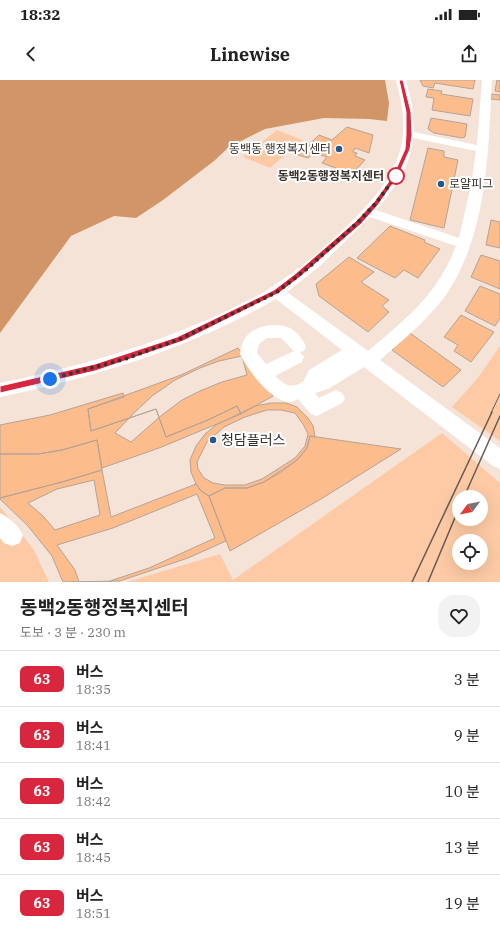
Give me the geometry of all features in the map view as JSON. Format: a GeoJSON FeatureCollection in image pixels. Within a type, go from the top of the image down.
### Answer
{"type":"FeatureCollection","features":[{"type":"Feature","properties":{"kind":"street"},"geometry":{"type":"LineString","coordinates":[[0,390],[71,374],[152,350],[203,329],[277,292],[319,258],[368,212],[395,176],[407,149],[409,134],[408,112],[401,80]]}},
{"type":"Feature","properties":{"kind":"street"},"geometry":{"type":"LineString","coordinates":[[263,374],[297,351],[287,334],[278,331],[267,332],[255,338],[250,345],[248,354],[263,374],[278,390],[289,394],[322,384],[417,318],[434,299],[452,271],[463,244],[475,197],[482,149],[487,80]]}},
{"type":"Feature","properties":{"kind":"street"},"geometry":{"type":"LineString","coordinates":[[409,134],[482,149]]}},
{"type":"Feature","properties":{"kind":"street"},"geometry":{"type":"LineString","coordinates":[[368,212],[463,244]]}},
{"type":"Feature","properties":{"kind":"street"},"geometry":{"type":"LineString","coordinates":[[277,292],[500,460]]}},
{"type":"Feature","properties":{"kind":"street"},"geometry":{"type":"LineString","coordinates":[[306,389],[317,408],[336,398]]}},
{"type":"Feature","properties":{"kind":"shaded area"},"geometry":{"type":"Polygon","coordinates":[[[0,80],[385,80],[389,103],[387,121],[324,118],[265,129],[229,147],[214,161],[163,200],[136,218],[114,216],[71,236],[0,333],[0,80]]]}},
{"type":"Feature","properties":{"kind":"shaded area"},"geometry":{"type":"Polygon","coordinates":[[[277,130],[303,140],[270,168],[243,157],[277,130]]]}},
{"type":"Feature","properties":{"kind":"shaded area"},"geometry":{"type":"Polygon","coordinates":[[[500,346],[500,441],[452,407],[477,379],[500,346]]]}},
{"type":"Feature","properties":{"kind":"shaded area"},"geometry":{"type":"Polygon","coordinates":[[[442,433],[500,483],[500,582],[127,582],[220,554],[233,580],[442,433]]]}},
{"type":"Feature","properties":{"kind":"shaded area"},"geometry":{"type":"Polygon","coordinates":[[[0,508],[34,550],[49,582],[0,582],[0,508]]]}},
{"type":"Feature","properties":{"kind":"building"},"geometry":{"type":"Polygon","coordinates":[[[420,80],[475,80],[473,89],[435,83],[433,88],[423,86],[420,80]]]}},
{"type":"Feature","properties":{"kind":"building"},"geometry":{"type":"Polygon","coordinates":[[[497,80],[500,81],[500,92],[495,91],[497,80]]]}},
{"type":"Feature","properties":{"kind":"building"},"geometry":{"type":"Polygon","coordinates":[[[428,89],[442,91],[441,94],[473,99],[470,116],[432,110],[434,98],[426,97],[428,89]]]}},
{"type":"Feature","properties":{"kind":"building"},"geometry":{"type":"Polygon","coordinates":[[[491,94],[500,95],[500,100],[491,99],[491,94]]]}},
{"type":"Feature","properties":{"kind":"building"},"geometry":{"type":"Polygon","coordinates":[[[431,118],[467,124],[465,137],[462,138],[434,133],[428,129],[431,118]]]}},
{"type":"Feature","properties":{"kind":"building"},"geometry":{"type":"Polygon","coordinates":[[[347,127],[373,135],[369,153],[355,148],[353,152],[357,153],[355,156],[365,160],[352,174],[322,163],[327,157],[314,153],[308,158],[298,155],[319,135],[332,140],[347,127]]]}},
{"type":"Feature","properties":{"kind":"building"},"geometry":{"type":"Polygon","coordinates":[[[428,148],[444,151],[444,157],[458,160],[444,228],[410,220],[428,148]]]}},
{"type":"Feature","properties":{"kind":"building"},"geometry":{"type":"Polygon","coordinates":[[[491,220],[500,222],[500,248],[486,245],[491,220]]]}},
{"type":"Feature","properties":{"kind":"building"},"geometry":{"type":"Polygon","coordinates":[[[390,226],[425,240],[424,242],[440,249],[418,278],[404,270],[395,278],[357,258],[390,226]]]}},
{"type":"Feature","properties":{"kind":"building"},"geometry":{"type":"Polygon","coordinates":[[[481,255],[500,261],[500,289],[471,277],[481,255]]]}},
{"type":"Feature","properties":{"kind":"building"},"geometry":{"type":"Polygon","coordinates":[[[349,257],[374,272],[361,282],[389,300],[382,306],[389,312],[368,332],[319,296],[316,284],[349,257]]]}},
{"type":"Feature","properties":{"kind":"building"},"geometry":{"type":"Polygon","coordinates":[[[480,286],[500,294],[500,318],[495,326],[465,311],[480,286]]]}},
{"type":"Feature","properties":{"kind":"building"},"geometry":{"type":"Polygon","coordinates":[[[461,315],[494,332],[471,362],[454,351],[458,345],[444,337],[461,315]]]}},
{"type":"Feature","properties":{"kind":"building"},"geometry":{"type":"Polygon","coordinates":[[[410,333],[461,370],[443,387],[392,350],[410,333]]]}},
{"type":"Feature","properties":{"kind":"building"},"geometry":{"type":"Polygon","coordinates":[[[238,348],[273,396],[241,414],[237,406],[208,420],[166,437],[156,409],[91,431],[88,409],[181,375],[238,348]]]}},
{"type":"Feature","properties":{"kind":"building"},"geometry":{"type":"Polygon","coordinates":[[[242,356],[247,375],[222,382],[182,400],[131,442],[115,433],[152,396],[175,380],[219,361],[242,356]]]}},
{"type":"Feature","properties":{"kind":"building"},"geometry":{"type":"Polygon","coordinates":[[[123,393],[124,397],[88,409],[91,431],[156,409],[166,437],[208,420],[237,406],[241,414],[159,448],[102,468],[97,440],[62,450],[38,454],[0,454],[0,425],[50,415],[123,393]]]}},
{"type":"Feature","properties":{"kind":"building"},"geometry":{"type":"Polygon","coordinates":[[[271,403],[286,403],[297,407],[308,418],[313,426],[315,437],[310,436],[307,448],[297,460],[264,482],[247,488],[225,488],[209,496],[201,491],[191,472],[190,460],[196,446],[205,434],[216,425],[255,406],[271,403]],[[267,410],[245,417],[224,427],[207,442],[197,462],[198,469],[204,478],[213,483],[224,485],[245,485],[262,479],[295,458],[305,446],[308,434],[295,413],[281,410],[267,410]]]}},
{"type":"Feature","properties":{"kind":"building"},"geometry":{"type":"Polygon","coordinates":[[[310,436],[401,449],[321,499],[230,551],[209,496],[225,488],[247,488],[264,482],[281,472],[297,460],[307,448],[310,436]]]}},
{"type":"Feature","properties":{"kind":"building"},"geometry":{"type":"Polygon","coordinates":[[[97,440],[102,470],[0,498],[0,454],[38,454],[62,450],[97,440]]]}},
{"type":"Feature","properties":{"kind":"building"},"geometry":{"type":"Polygon","coordinates":[[[102,470],[111,517],[196,484],[201,491],[209,496],[226,541],[188,558],[120,581],[63,582],[52,556],[28,526],[0,499],[102,470]],[[94,480],[57,489],[28,503],[43,516],[55,530],[100,515],[94,480]]]}},
{"type":"Feature","properties":{"kind":"building"},"geometry":{"type":"Polygon","coordinates":[[[197,494],[215,538],[149,568],[107,582],[79,582],[75,570],[57,545],[113,528],[197,494]]]}},
{"type":"Feature","properties":{"kind":"tram line"},"geometry":{"type":"LineString","coordinates":[[491,413],[500,394]]}},
{"type":"Feature","properties":{"kind":"tram line"},"geometry":{"type":"LineString","coordinates":[[412,582],[492,412]]}},
{"type":"Feature","properties":{"kind":"tram line"},"geometry":{"type":"LineString","coordinates":[[467,490],[500,416]]}},
{"type":"Feature","properties":{"kind":"tram line"},"geometry":{"type":"LineString","coordinates":[[428,582],[452,525]]}},
{"type":"Feature","properties":{"kind":"bus line","name":"63"},"geometry":{"type":"LineString","coordinates":[[0,390],[95,368],[152,350],[203,329],[277,292],[298,276],[342,238],[368,212],[387,189],[403,162],[409,135],[408,112],[401,80]]}},
{"type":"Feature","properties":{"kind":"place","name":"동백동 행정복지센터"},"geometry":{"type":"Point","coordinates":[339,149]}},
{"type":"Feature","properties":{"kind":"place","name":"동백2동행정복지센터"},"geometry":{"type":"Point","coordinates":[396,176]}},
{"type":"Feature","properties":{"kind":"place","name":"로얄피그"},"geometry":{"type":"Point","coordinates":[441,184]}},
{"type":"Feature","properties":{"kind":"place","name":"청담플러스"},"geometry":{"type":"Point","coordinates":[213,440]}},
{"type":"Feature","properties":{"kind":"route"},"geometry":{"type":"LineString","coordinates":[[50,379],[95,368],[152,350],[203,329],[277,292],[308,268],[342,238],[376,203],[396,176]]}}]}
